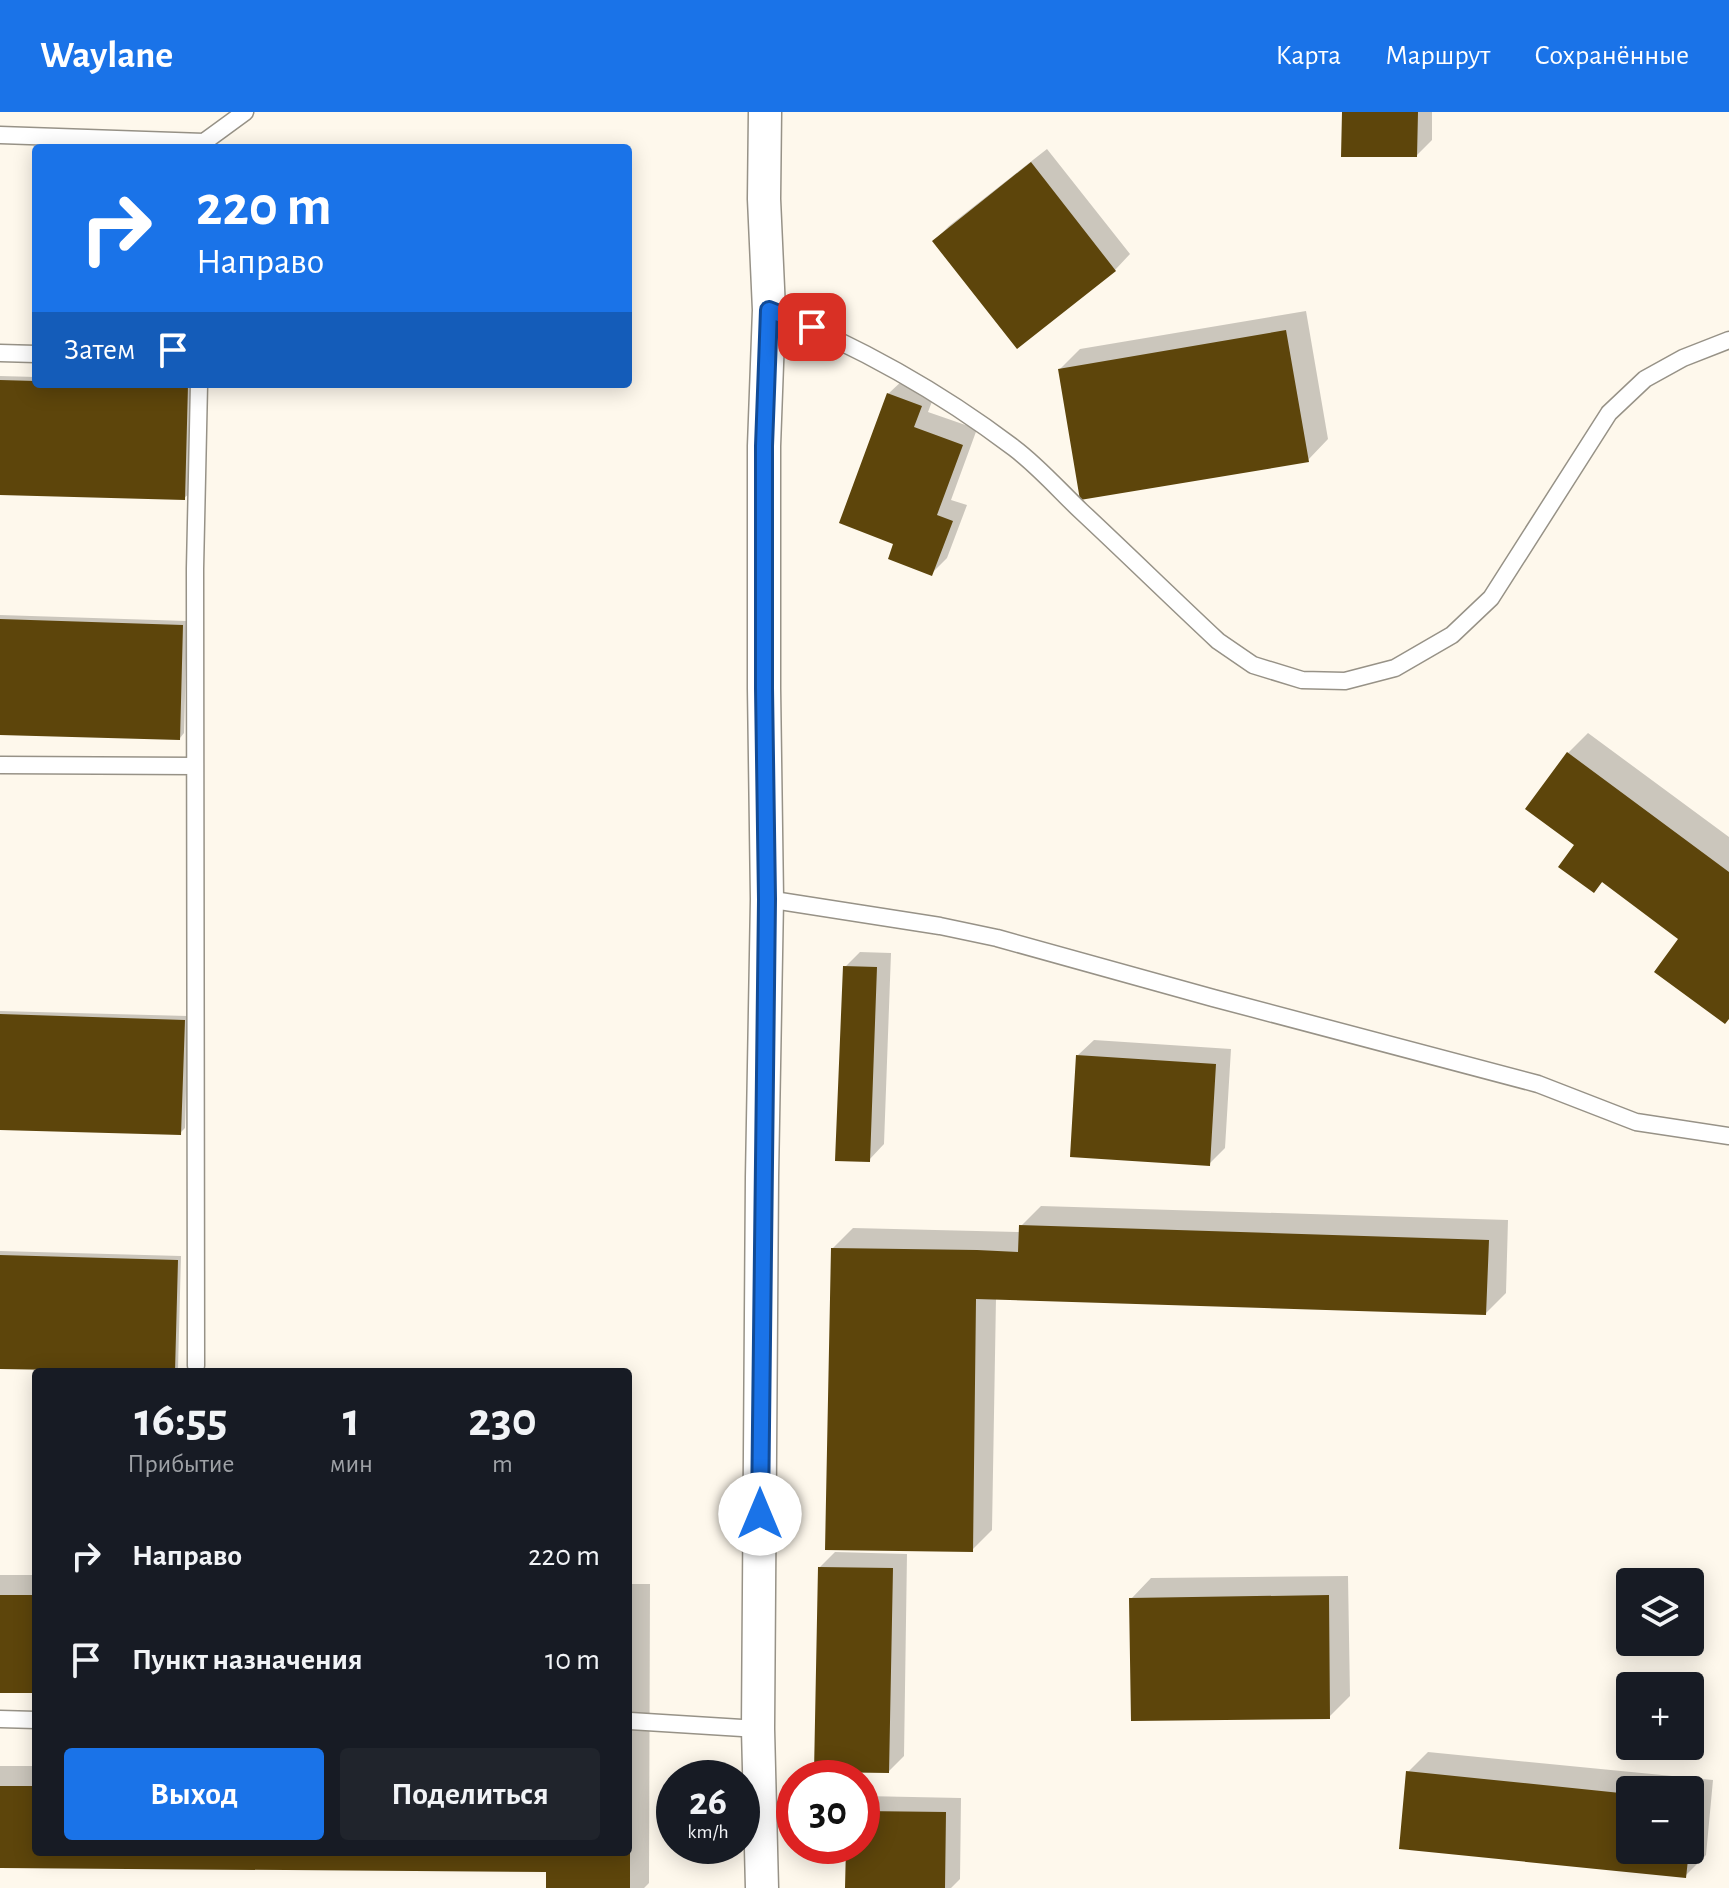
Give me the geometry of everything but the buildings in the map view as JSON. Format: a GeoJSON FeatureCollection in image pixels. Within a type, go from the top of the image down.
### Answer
{"type":"FeatureCollection","features":[{"type":"Feature","properties":{"kind":"street"},"geometry":{"type":"LineString","coordinates":[[762,1888],[758,1729],[767,899],[764,446],[769,310],[764,199],[765,112]]}},
{"type":"Feature","properties":{"kind":"lane"},"geometry":{"type":"LineString","coordinates":[[205,144],[245,112]]}},
{"type":"Feature","properties":{"kind":"lane"},"geometry":{"type":"LineString","coordinates":[[0,135],[184,144]]}},
{"type":"Feature","properties":{"kind":"lane"},"geometry":{"type":"LineString","coordinates":[[769,310],[864,353],[982,425],[1016,450],[1218,641],[1253,665],[1302,680],[1345,681],[1395,668],[1452,635],[1491,598],[1609,413],[1645,379],[1683,358],[1729,340]]}},
{"type":"Feature","properties":{"kind":"lane"},"geometry":{"type":"LineString","coordinates":[[0,353],[32,354]]}},
{"type":"Feature","properties":{"kind":"lane"},"geometry":{"type":"LineString","coordinates":[[196,1366],[195,585],[199,388]]}},
{"type":"Feature","properties":{"kind":"lane"},"geometry":{"type":"LineString","coordinates":[[0,765],[195,766]]}},
{"type":"Feature","properties":{"kind":"lane"},"geometry":{"type":"LineString","coordinates":[[767,899],[997,938],[1538,1084],[1636,1122],[1729,1136]]}},
{"type":"Feature","properties":{"kind":"lane"},"geometry":{"type":"LineString","coordinates":[[0,1719],[32,1720]]}},
{"type":"Feature","properties":{"kind":"lane"},"geometry":{"type":"LineString","coordinates":[[632,1721],[758,1729]]}},
{"type":"Feature","properties":{"kind":"route"},"geometry":{"type":"LineString","coordinates":[[760,1514],[767,899],[764,446],[769,310],[812,327]]}}]}
